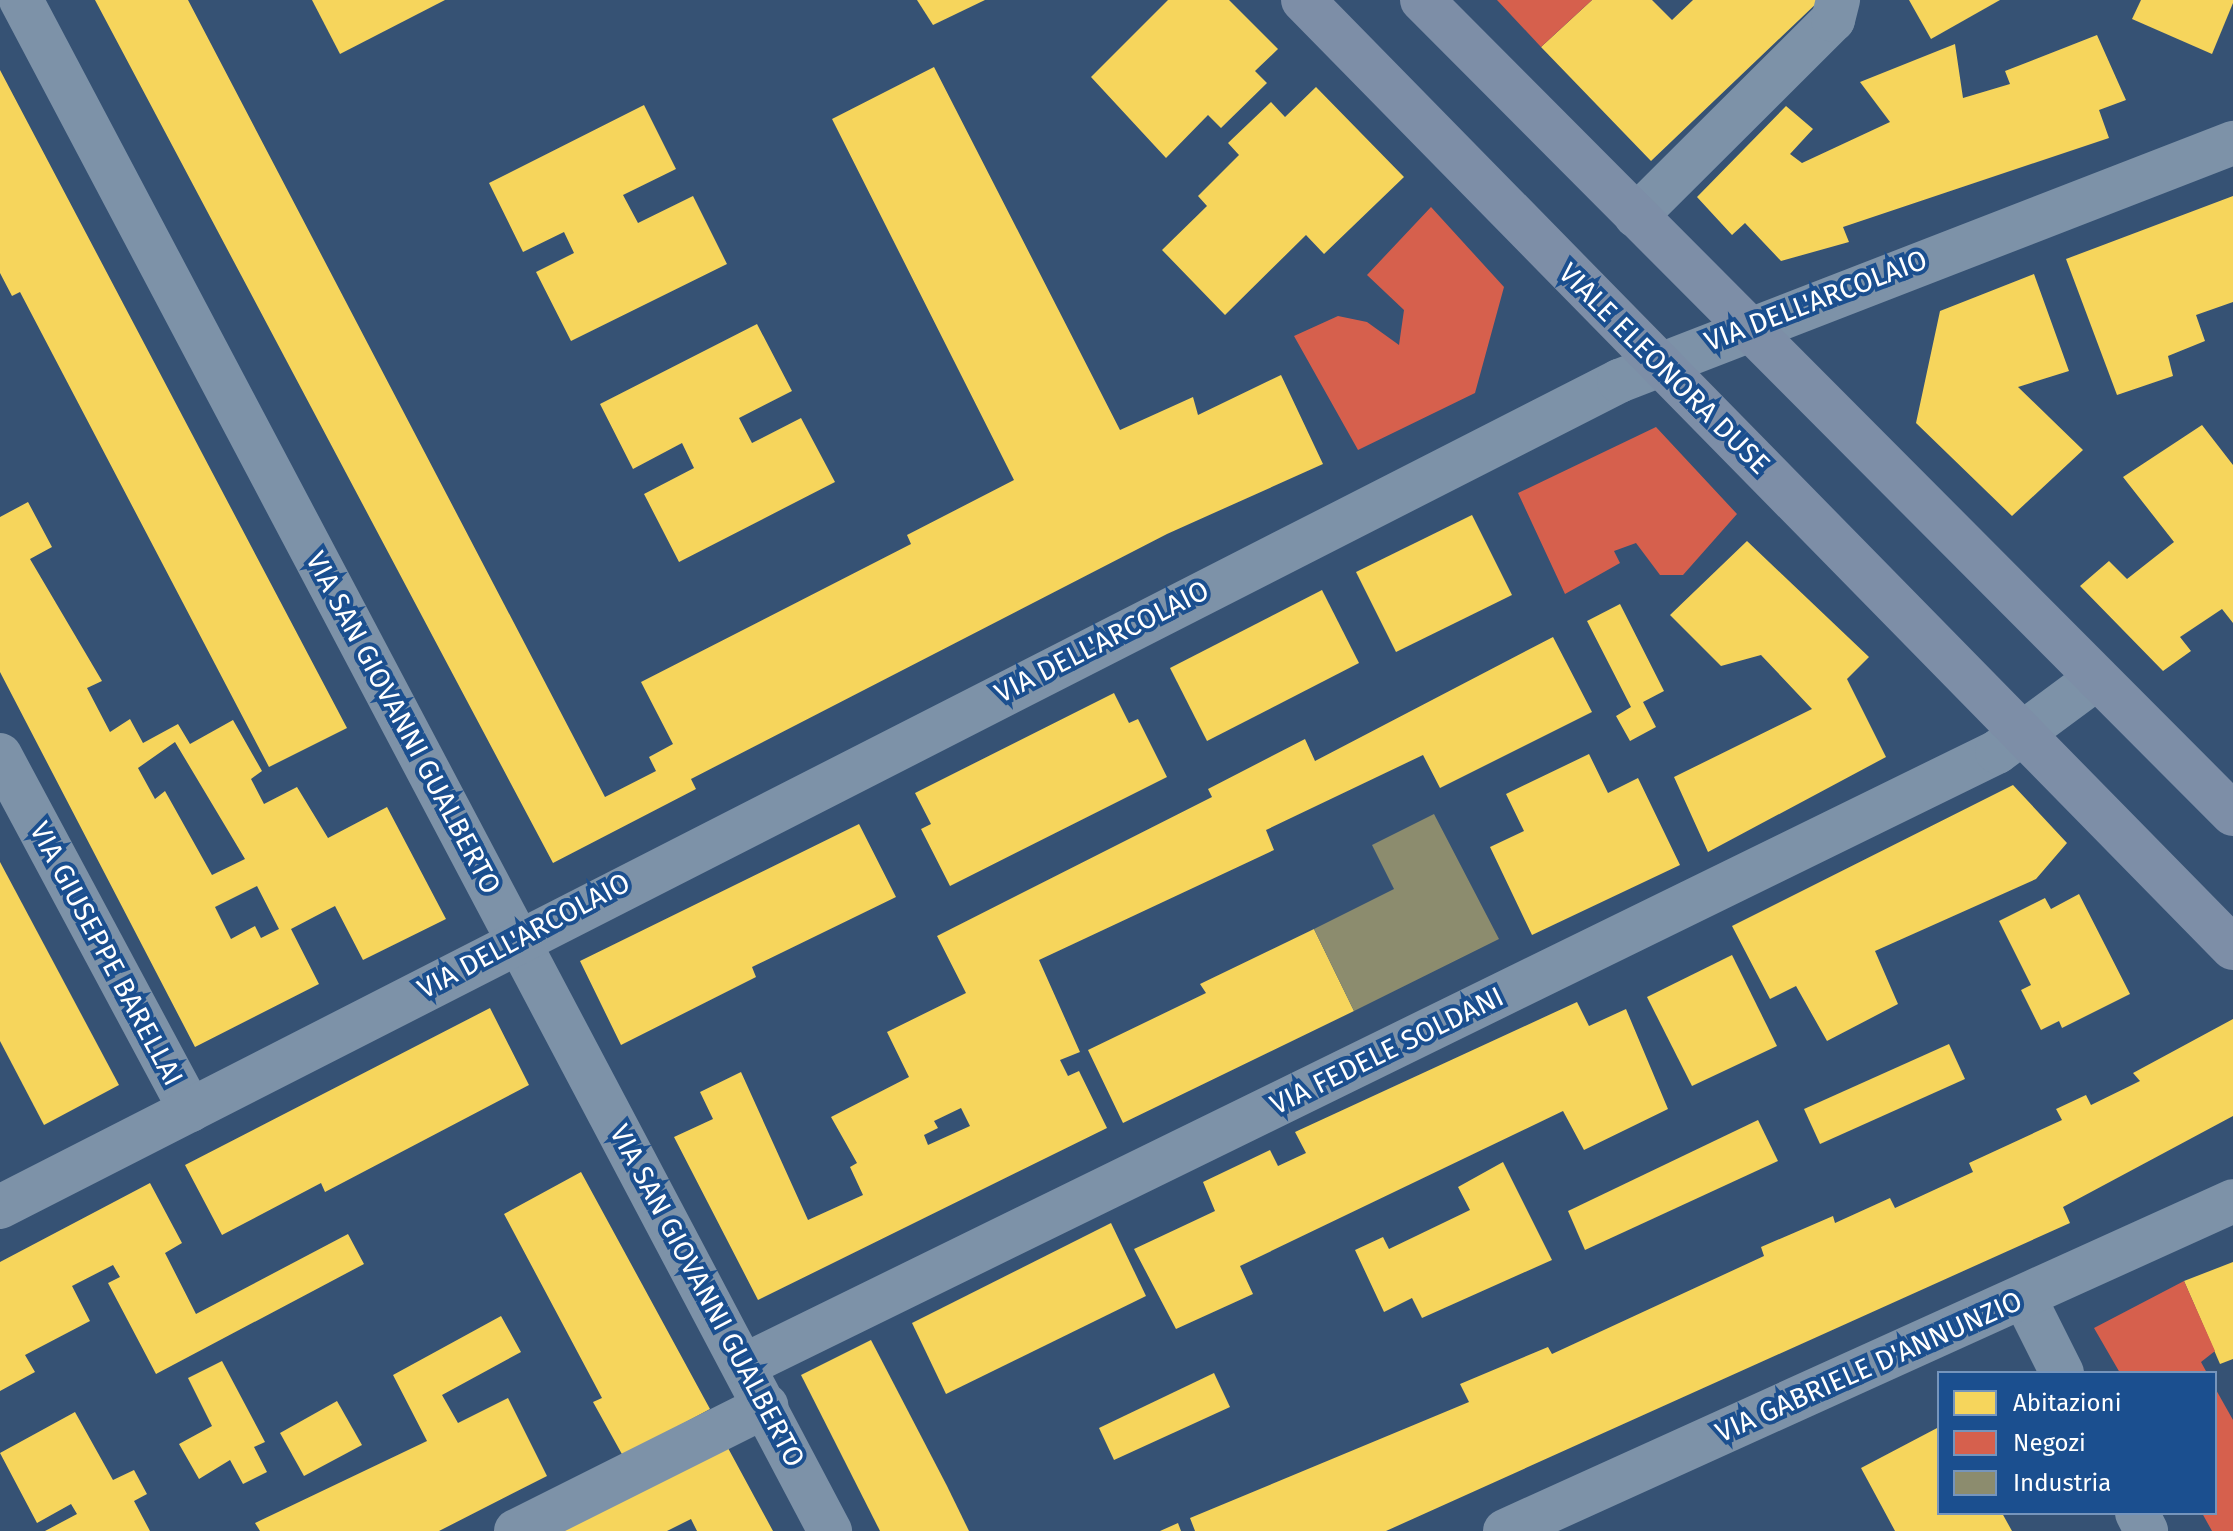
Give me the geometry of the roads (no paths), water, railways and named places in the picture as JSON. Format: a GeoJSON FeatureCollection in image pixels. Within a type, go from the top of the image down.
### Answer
{"type":"FeatureCollection","features":[{"type":"Feature","properties":{"kind":"main road","name":"VIALE ELEONORA DUSE"},"geometry":{"type":"LineString","coordinates":[[1303,0],[2028,734],[2233,948]]}},
{"type":"Feature","properties":{"kind":"main road"},"geometry":{"type":"LineString","coordinates":[[1422,0],[2233,814]]}},
{"type":"Feature","properties":{"kind":"street","name":"VIA SAN GIOVANNI GUALBERTO"},"geometry":{"type":"LineString","coordinates":[[21,0],[516,939],[745,1365],[830,1531]]}},
{"type":"Feature","properties":{"kind":"street"},"geometry":{"type":"LineString","coordinates":[[1636,216],[1833,20],[1838,0]]}},
{"type":"Feature","properties":{"kind":"street","name":"VIA DELL'ARCOLAIO"},"geometry":{"type":"LineString","coordinates":[[0,1207],[516,939],[1659,362],[1746,326],[2233,143]]}},
{"type":"Feature","properties":{"kind":"street"},"geometry":{"type":"LineString","coordinates":[[2028,734],[2097,678]]}},
{"type":"Feature","properties":{"kind":"street","name":"VIA FEDELE SOLDANI"},"geometry":{"type":"LineString","coordinates":[[745,1365],[2028,734]]}},
{"type":"Feature","properties":{"kind":"street","name":"VIA GIUSEPPE BARELLAI"},"geometry":{"type":"LineString","coordinates":[[0,755],[190,1110]]}},
{"type":"Feature","properties":{"kind":"street","name":"VIA GABRIELE D'ANNUNZIO"},"geometry":{"type":"LineString","coordinates":[[1505,1531],[2233,1201]]}},
{"type":"Feature","properties":{"kind":"street"},"geometry":{"type":"LineString","coordinates":[[2024,1297],[2061,1371]]}},
{"type":"Feature","properties":{"kind":"street"},"geometry":{"type":"LineString","coordinates":[[516,1531],[766,1406]]}}]}
